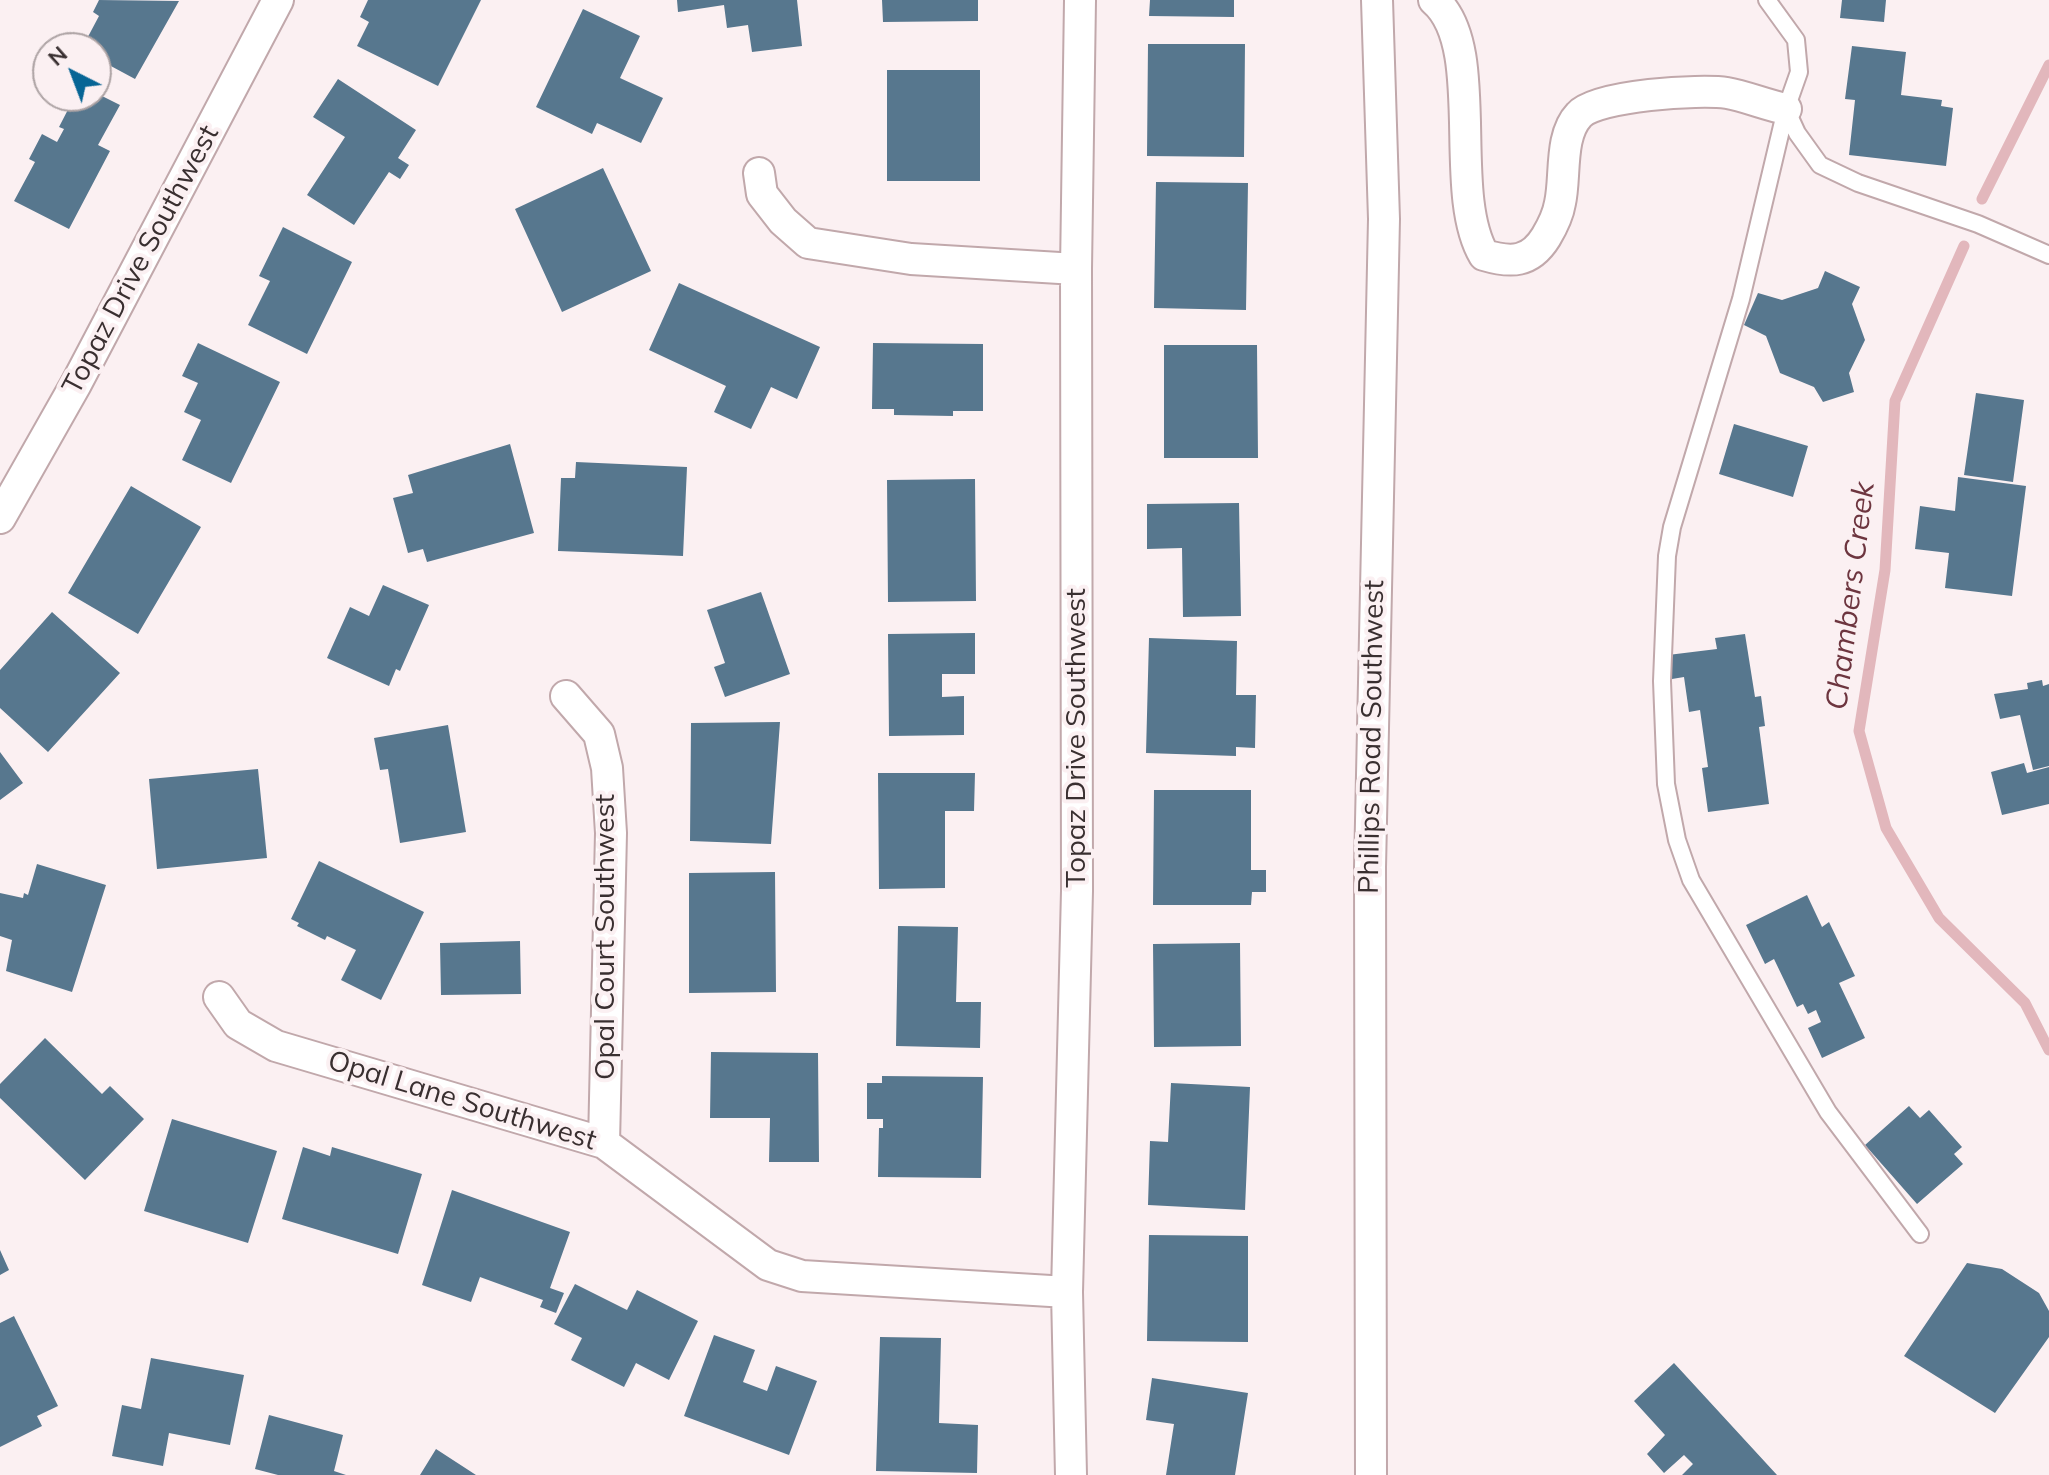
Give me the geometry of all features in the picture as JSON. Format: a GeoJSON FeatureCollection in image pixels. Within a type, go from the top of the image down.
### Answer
{"type":"FeatureCollection","features":[{"type":"Feature","properties":{"kind":"street","name":"Topaz Drive Southwest"},"geometry":{"type":"LineString","coordinates":[[0,518],[76,384],[278,0]]}},
{"type":"Feature","properties":{"kind":"street","name":"Topaz Drive Southwest"},"geometry":{"type":"LineString","coordinates":[[1071,1475],[1067,1292],[1077,891],[1076,269],[1080,0]]}},
{"type":"Feature","properties":{"kind":"street","name":"Phillips Road Southwest"},"geometry":{"type":"LineString","coordinates":[[1371,1475],[1370,867],[1384,219],[1377,0]]}},
{"type":"Feature","properties":{"kind":"street"},"geometry":{"type":"LineString","coordinates":[[1434,0],[1451,25],[1460,57],[1469,208],[1474,238],[1484,255],[1517,260],[1530,257],[1540,246],[1560,205],[1570,129],[1579,114],[1595,104],[1621,97],[1727,93],[1753,103],[1786,109]]}},
{"type":"Feature","properties":{"kind":"street"},"geometry":{"type":"LineString","coordinates":[[759,173],[762,194],[783,221],[808,243],[911,259],[1076,269]]}},
{"type":"Feature","properties":{"kind":"street","name":"Opal Court Southwest"},"geometry":{"type":"LineString","coordinates":[[566,696],[599,734],[607,768],[611,833],[604,1143]]}},
{"type":"Feature","properties":{"kind":"street","name":"Opal Lane Southwest"},"geometry":{"type":"LineString","coordinates":[[219,997],[238,1024],[276,1046],[604,1143],[768,1265],[779,1269],[802,1276],[958,1283],[1067,1292]]}},
{"type":"Feature","properties":{"kind":"lane"},"geometry":{"type":"LineString","coordinates":[[1767,0],[1796,40],[1799,72],[1786,109],[1741,299],[1672,527],[1662,681],[1666,784],[1677,840],[1691,880],[1828,1112],[1920,1234]]}},
{"type":"Feature","properties":{"kind":"lane"},"geometry":{"type":"LineString","coordinates":[[1786,109],[1797,133],[1820,165],[1858,183],[1965,219],[2049,255]]}},
{"type":"Feature","properties":{"kind":"building"},"geometry":{"type":"Polygon","coordinates":[[[99,0],[179,1],[135,79],[112,67],[112,32],[90,32],[99,16],[93,12],[99,0]]]}},
{"type":"Feature","properties":{"kind":"building"},"geometry":{"type":"Polygon","coordinates":[[[368,0],[481,0],[438,86],[357,46],[369,22],[360,17],[368,0]]]}},
{"type":"Feature","properties":{"kind":"building"},"geometry":{"type":"Polygon","coordinates":[[[677,0],[797,0],[802,46],[752,52],[748,25],[727,28],[724,5],[678,12],[677,0]]]}},
{"type":"Feature","properties":{"kind":"building"},"geometry":{"type":"Polygon","coordinates":[[[882,0],[978,0],[978,21],[883,22],[882,0]]]}},
{"type":"Feature","properties":{"kind":"building"},"geometry":{"type":"Polygon","coordinates":[[[1150,0],[1234,0],[1234,17],[1149,16],[1150,0]]]}},
{"type":"Feature","properties":{"kind":"building"},"geometry":{"type":"Polygon","coordinates":[[[1842,0],[1886,0],[1884,22],[1840,18],[1842,0]]]}},
{"type":"Feature","properties":{"kind":"building"},"geometry":{"type":"Polygon","coordinates":[[[583,9],[640,36],[620,78],[663,98],[641,143],[597,123],[592,134],[536,107],[583,9]]]}},
{"type":"Feature","properties":{"kind":"building"},"geometry":{"type":"Polygon","coordinates":[[[1148,44],[1245,44],[1244,157],[1147,156],[1148,44]]]}},
{"type":"Feature","properties":{"kind":"building"},"geometry":{"type":"Polygon","coordinates":[[[1852,46],[1906,52],[1901,95],[1942,100],[1941,106],[1953,108],[1946,166],[1849,155],[1855,100],[1845,99],[1852,46]]]}},
{"type":"Feature","properties":{"kind":"building"},"geometry":{"type":"Polygon","coordinates":[[[887,70],[980,70],[980,181],[887,181],[887,70]]]}},
{"type":"Feature","properties":{"kind":"building"},"geometry":{"type":"Polygon","coordinates":[[[338,79],[416,130],[398,158],[409,165],[400,179],[389,172],[354,225],[307,195],[345,137],[313,117],[338,79]]]}},
{"type":"Feature","properties":{"kind":"building"},"geometry":{"type":"Polygon","coordinates":[[[112,101],[120,105],[98,145],[110,151],[69,229],[14,201],[35,162],[29,159],[42,134],[57,142],[64,129],[59,127],[67,112],[112,112],[112,101]]]}},
{"type":"Feature","properties":{"kind":"building"},"geometry":{"type":"Polygon","coordinates":[[[603,168],[651,271],[562,312],[515,209],[603,168]]]}},
{"type":"Feature","properties":{"kind":"building"},"geometry":{"type":"Polygon","coordinates":[[[1156,182],[1248,183],[1246,310],[1154,308],[1156,182]]]}},
{"type":"Feature","properties":{"kind":"building"},"geometry":{"type":"Polygon","coordinates":[[[283,227],[352,262],[307,354],[248,325],[270,281],[259,276],[283,227]]]}},
{"type":"Feature","properties":{"kind":"building"},"geometry":{"type":"Polygon","coordinates":[[[1825,271],[1860,287],[1852,304],[1865,340],[1849,373],[1854,392],[1823,402],[1814,387],[1780,373],[1766,336],[1744,325],[1758,293],[1782,300],[1818,288],[1825,271]]]}},
{"type":"Feature","properties":{"kind":"building"},"geometry":{"type":"Polygon","coordinates":[[[679,283],[820,347],[797,399],[771,387],[751,429],[714,412],[726,386],[649,350],[679,283]]]}},
{"type":"Feature","properties":{"kind":"building"},"geometry":{"type":"Polygon","coordinates":[[[198,343],[280,382],[231,483],[182,460],[201,420],[184,412],[198,383],[182,376],[198,343]]]}},
{"type":"Feature","properties":{"kind":"building"},"geometry":{"type":"Polygon","coordinates":[[[873,343],[983,344],[983,411],[953,411],[953,416],[894,415],[894,409],[872,409],[873,343]]]}},
{"type":"Feature","properties":{"kind":"building"},"geometry":{"type":"Polygon","coordinates":[[[1164,345],[1257,345],[1258,458],[1164,458],[1164,345]]]}},
{"type":"Feature","properties":{"kind":"building"},"geometry":{"type":"Polygon","coordinates":[[[1976,393],[2024,400],[2013,482],[1964,475],[1976,393]]]}},
{"type":"Feature","properties":{"kind":"building"},"geometry":{"type":"Polygon","coordinates":[[[1734,424],[1808,446],[1793,497],[1719,474],[1734,424]]]}},
{"type":"Feature","properties":{"kind":"building"},"geometry":{"type":"Polygon","coordinates":[[[510,444],[534,533],[427,562],[423,549],[408,553],[393,498],[413,493],[408,475],[510,444]]]}},
{"type":"Feature","properties":{"kind":"building"},"geometry":{"type":"Polygon","coordinates":[[[576,462],[687,467],[683,556],[558,551],[561,478],[575,478],[576,462]]]}},
{"type":"Feature","properties":{"kind":"building"},"geometry":{"type":"Polygon","coordinates":[[[1958,477],[2026,486],[2012,596],[1945,588],[1949,553],[1915,549],[1920,506],[1955,511],[1958,477]]]}},
{"type":"Feature","properties":{"kind":"building"},"geometry":{"type":"Polygon","coordinates":[[[975,479],[976,601],[888,602],[887,480],[975,479]]]}},
{"type":"Feature","properties":{"kind":"building"},"geometry":{"type":"Polygon","coordinates":[[[131,486],[201,527],[138,634],[68,593],[131,486]]]}},
{"type":"Feature","properties":{"kind":"building"},"geometry":{"type":"Polygon","coordinates":[[[1239,503],[1241,616],[1183,617],[1182,548],[1147,549],[1147,504],[1239,503]]]}},
{"type":"Feature","properties":{"kind":"building"},"geometry":{"type":"Polygon","coordinates":[[[383,585],[429,605],[400,671],[396,669],[389,686],[327,658],[350,607],[369,616],[383,585]]]}},
{"type":"Feature","properties":{"kind":"building"},"geometry":{"type":"Polygon","coordinates":[[[761,592],[790,674],[725,697],[714,667],[725,663],[707,610],[761,592]]]}},
{"type":"Feature","properties":{"kind":"building"},"geometry":{"type":"Polygon","coordinates":[[[52,612],[120,673],[48,752],[0,708],[0,670],[52,612]]]}},
{"type":"Feature","properties":{"kind":"building"},"geometry":{"type":"Polygon","coordinates":[[[975,633],[975,674],[942,674],[942,697],[964,696],[964,735],[889,736],[888,634],[975,633]]]}},
{"type":"Feature","properties":{"kind":"building"},"geometry":{"type":"Polygon","coordinates":[[[1745,634],[1755,697],[1761,696],[1765,726],[1759,727],[1769,804],[1708,812],[1702,768],[1708,767],[1700,710],[1689,712],[1684,677],[1672,679],[1668,655],[1717,649],[1715,638],[1745,634]]]}},
{"type":"Feature","properties":{"kind":"building"},"geometry":{"type":"Polygon","coordinates":[[[1149,638],[1237,641],[1236,695],[1256,695],[1255,748],[1236,747],[1236,756],[1146,753],[1149,638]]]}},
{"type":"Feature","properties":{"kind":"building"},"geometry":{"type":"Polygon","coordinates":[[[2042,680],[2043,686],[2049,684],[2049,766],[2033,770],[2020,715],[2000,719],[1994,694],[2028,689],[2027,683],[2042,680]]]}},
{"type":"Feature","properties":{"kind":"building"},"geometry":{"type":"Polygon","coordinates":[[[780,722],[771,844],[690,841],[691,723],[780,722]]]}},
{"type":"Feature","properties":{"kind":"building"},"geometry":{"type":"Polygon","coordinates":[[[448,725],[466,832],[400,843],[388,769],[380,770],[374,738],[448,725]]]}},
{"type":"Feature","properties":{"kind":"building"},"geometry":{"type":"Polygon","coordinates":[[[0,752],[23,783],[0,800],[0,752]]]}},
{"type":"Feature","properties":{"kind":"building"},"geometry":{"type":"Polygon","coordinates":[[[2024,763],[2027,773],[2049,767],[2049,804],[2002,815],[1991,772],[2024,763]]]}},
{"type":"Feature","properties":{"kind":"building"},"geometry":{"type":"Polygon","coordinates":[[[258,769],[267,858],[157,869],[149,779],[258,769]]]}},
{"type":"Feature","properties":{"kind":"building"},"geometry":{"type":"Polygon","coordinates":[[[878,773],[975,773],[974,811],[945,811],[945,888],[879,889],[878,773]]]}},
{"type":"Feature","properties":{"kind":"building"},"geometry":{"type":"Polygon","coordinates":[[[1154,790],[1251,790],[1251,870],[1266,870],[1266,892],[1252,892],[1251,905],[1153,905],[1154,790]]]}},
{"type":"Feature","properties":{"kind":"building"},"geometry":{"type":"Polygon","coordinates":[[[319,861],[424,912],[381,1000],[341,980],[356,950],[327,936],[325,940],[297,926],[299,923],[291,919],[319,861]]]}},
{"type":"Feature","properties":{"kind":"building"},"geometry":{"type":"Polygon","coordinates":[[[37,864],[106,885],[72,992],[6,971],[12,940],[0,936],[0,893],[23,898],[24,893],[28,895],[37,864]]]}},
{"type":"Feature","properties":{"kind":"building"},"geometry":{"type":"Polygon","coordinates":[[[775,872],[776,992],[689,993],[689,873],[775,872]]]}},
{"type":"Feature","properties":{"kind":"building"},"geometry":{"type":"Polygon","coordinates":[[[1807,895],[1822,927],[1829,922],[1855,976],[1839,983],[1865,1038],[1822,1058],[1808,1028],[1821,1022],[1816,1010],[1808,1014],[1803,1004],[1797,1007],[1774,959],[1765,964],[1746,925],[1807,895]]]}},
{"type":"Feature","properties":{"kind":"building"},"geometry":{"type":"Polygon","coordinates":[[[898,926],[958,927],[956,1002],[981,1002],[980,1048],[896,1046],[898,926]]]}},
{"type":"Feature","properties":{"kind":"building"},"geometry":{"type":"Polygon","coordinates":[[[520,941],[521,994],[441,995],[440,943],[520,941]]]}},
{"type":"Feature","properties":{"kind":"building"},"geometry":{"type":"Polygon","coordinates":[[[1240,943],[1241,1046],[1154,1047],[1153,944],[1240,943]]]}},
{"type":"Feature","properties":{"kind":"building"},"geometry":{"type":"Polygon","coordinates":[[[45,1038],[102,1094],[110,1086],[144,1119],[85,1180],[0,1098],[0,1084],[45,1038]]]}},
{"type":"Feature","properties":{"kind":"building"},"geometry":{"type":"Polygon","coordinates":[[[711,1052],[818,1053],[819,1162],[769,1162],[770,1118],[710,1118],[711,1052]]]}},
{"type":"Feature","properties":{"kind":"building"},"geometry":{"type":"Polygon","coordinates":[[[882,1076],[983,1077],[981,1178],[878,1177],[879,1128],[883,1128],[883,1119],[867,1119],[867,1083],[882,1083],[882,1076]]]}},
{"type":"Feature","properties":{"kind":"building"},"geometry":{"type":"Polygon","coordinates":[[[1171,1083],[1250,1087],[1245,1210],[1148,1205],[1150,1141],[1168,1142],[1171,1083]]]}},
{"type":"Feature","properties":{"kind":"building"},"geometry":{"type":"Polygon","coordinates":[[[1909,1106],[1920,1118],[1929,1110],[1962,1147],[1954,1154],[1963,1164],[1917,1204],[1865,1145],[1909,1106]]]}},
{"type":"Feature","properties":{"kind":"building"},"geometry":{"type":"Polygon","coordinates":[[[172,1119],[277,1151],[248,1243],[144,1211],[172,1119]]]}},
{"type":"Feature","properties":{"kind":"building"},"geometry":{"type":"Polygon","coordinates":[[[303,1147],[330,1156],[332,1147],[422,1174],[398,1254],[282,1219],[303,1147]]]}},
{"type":"Feature","properties":{"kind":"building"},"geometry":{"type":"Polygon","coordinates":[[[452,1190],[570,1232],[550,1288],[564,1293],[556,1313],[540,1307],[543,1300],[480,1277],[471,1302],[422,1285],[452,1190]]]}},
{"type":"Feature","properties":{"kind":"building"},"geometry":{"type":"Polygon","coordinates":[[[1149,1235],[1248,1236],[1248,1342],[1147,1341],[1149,1235]]]}},
{"type":"Feature","properties":{"kind":"building"},"geometry":{"type":"Polygon","coordinates":[[[0,1250],[9,1270],[0,1275],[0,1250]]]}},
{"type":"Feature","properties":{"kind":"building"},"geometry":{"type":"Polygon","coordinates":[[[1967,1263],[2002,1269],[2039,1293],[2049,1311],[2049,1337],[1995,1413],[1904,1356],[1967,1263]]]}},
{"type":"Feature","properties":{"kind":"building"},"geometry":{"type":"Polygon","coordinates":[[[575,1284],[627,1310],[637,1290],[698,1321],[669,1380],[636,1363],[624,1387],[571,1360],[582,1338],[554,1324],[575,1284]]]}},
{"type":"Feature","properties":{"kind":"building"},"geometry":{"type":"Polygon","coordinates":[[[14,1316],[58,1406],[37,1416],[42,1426],[0,1447],[0,1323],[14,1316]]]}},
{"type":"Feature","properties":{"kind":"building"},"geometry":{"type":"Polygon","coordinates":[[[714,1335],[755,1350],[743,1382],[767,1391],[776,1366],[817,1381],[789,1455],[684,1416],[714,1335]]]}},
{"type":"Feature","properties":{"kind":"building"},"geometry":{"type":"Polygon","coordinates":[[[880,1337],[941,1338],[939,1423],[978,1425],[977,1473],[876,1471],[880,1337]]]}},
{"type":"Feature","properties":{"kind":"building"},"geometry":{"type":"Polygon","coordinates":[[[151,1358],[244,1375],[230,1445],[169,1433],[163,1466],[112,1456],[122,1405],[141,1409],[151,1358]]]}},
{"type":"Feature","properties":{"kind":"building"},"geometry":{"type":"Polygon","coordinates":[[[1674,1363],[1777,1475],[1682,1475],[1693,1464],[1684,1455],[1664,1473],[1647,1454],[1665,1435],[1634,1401],[1674,1363]]]}},
{"type":"Feature","properties":{"kind":"building"},"geometry":{"type":"Polygon","coordinates":[[[1152,1378],[1248,1393],[1235,1475],[1166,1475],[1174,1424],[1146,1420],[1152,1378]]]}},
{"type":"Feature","properties":{"kind":"building"},"geometry":{"type":"Polygon","coordinates":[[[269,1415],[343,1435],[334,1471],[346,1475],[278,1475],[255,1469],[269,1415]]]}},
{"type":"Feature","properties":{"kind":"building"},"geometry":{"type":"Polygon","coordinates":[[[436,1449],[476,1475],[420,1475],[436,1449]]]}},
{"type":"Feature","properties":{"kind":"waterway","name":"Chambers Creek"},"geometry":{"type":"LineString","coordinates":[[1982,199],[2049,65]]}},
{"type":"Feature","properties":{"kind":"waterway","name":"Chambers Creek"},"geometry":{"type":"LineString","coordinates":[[1964,246],[1895,401],[1885,570],[1859,731],[1886,828],[1939,918],[2025,1003],[2049,1050]]}}]}
